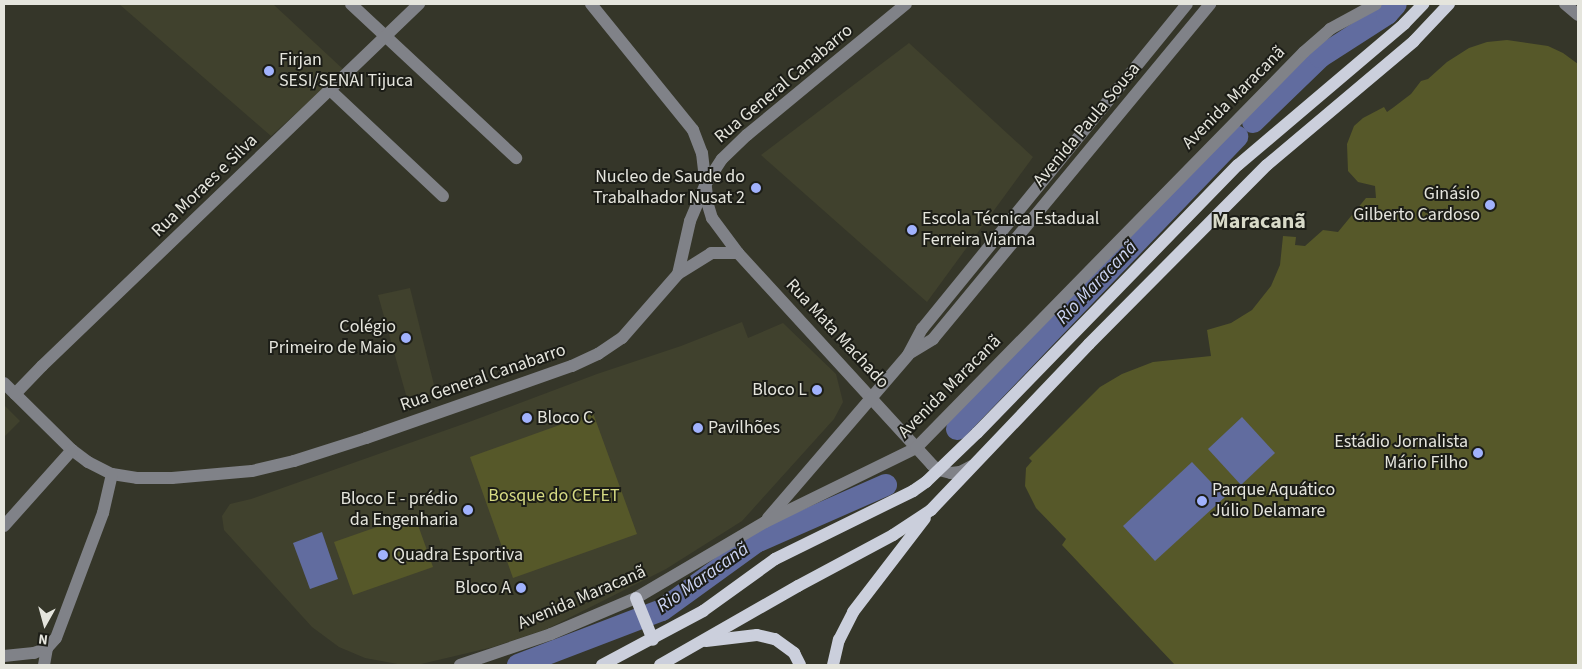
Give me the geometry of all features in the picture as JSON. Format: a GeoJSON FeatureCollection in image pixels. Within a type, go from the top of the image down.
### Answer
{"type":"FeatureCollection","features":[{"type":"Feature","properties":{"kind":"main road"},"geometry":{"type":"LineString","coordinates":[[602,665],[704,611],[775,559],[913,491],[940,470],[1238,165],[1404,24],[1422,4]]}},
{"type":"Feature","properties":{"kind":"main road"},"geometry":{"type":"LineString","coordinates":[[833,665],[839,640],[853,612],[931,510],[972,466],[1089,344],[1267,165],[1414,41],[1449,4]]}},
{"type":"Feature","properties":{"kind":"main road"},"geometry":{"type":"LineString","coordinates":[[660,665],[798,586],[893,535],[931,510]]}},
{"type":"Feature","properties":{"kind":"main road"},"geometry":{"type":"LineString","coordinates":[[638,602],[652,640]]}},
{"type":"Feature","properties":{"kind":"main road"},"geometry":{"type":"LineString","coordinates":[[703,642],[738,639],[757,635],[775,639],[794,653],[800,665]]}},
{"type":"Feature","properties":{"kind":"street"},"geometry":{"type":"LineString","coordinates":[[351,4],[516,158]]}},
{"type":"Feature","properties":{"kind":"street","name":"Rua Moraes e Silva"},"geometry":{"type":"LineString","coordinates":[[15,394],[419,4]]}},
{"type":"Feature","properties":{"kind":"street","name":"Rua Mata Machado"},"geometry":{"type":"LineString","coordinates":[[591,4],[692,130],[702,153],[708,205],[712,218],[738,253],[916,448],[940,470]]}},
{"type":"Feature","properties":{"kind":"street","name":"Rua General Canabarro"},"geometry":{"type":"LineString","coordinates":[[4,383],[72,450],[88,462],[112,474],[137,478],[172,478],[252,471],[366,438],[559,372],[598,354],[622,338],[678,274],[688,228],[705,185],[715,167],[747,135],[906,4]]}},
{"type":"Feature","properties":{"kind":"street","name":"Avenida Paula Sousa"},"geometry":{"type":"LineString","coordinates":[[765,522],[908,355],[922,329],[1186,4]]}},
{"type":"Feature","properties":{"kind":"street","name":"Avenida Paula Sousa"},"geometry":{"type":"LineString","coordinates":[[908,355],[933,339],[1210,4]]}},
{"type":"Feature","properties":{"kind":"street","name":"Avenida Maracanã"},"geometry":{"type":"LineString","coordinates":[[460,665],[638,602],[765,522],[916,448],[1304,52],[1330,30],[1376,4]]}},
{"type":"Feature","properties":{"kind":"street"},"geometry":{"type":"LineString","coordinates":[[1565,4],[1578,15]]}},
{"type":"Feature","properties":{"kind":"street"},"geometry":{"type":"LineString","coordinates":[[330,90],[443,196]]}},
{"type":"Feature","properties":{"kind":"street"},"geometry":{"type":"LineString","coordinates":[[1083,132],[1096,142]]}},
{"type":"Feature","properties":{"kind":"street"},"geometry":{"type":"LineString","coordinates":[[996,239],[1007,249]]}},
{"type":"Feature","properties":{"kind":"street"},"geometry":{"type":"LineString","coordinates":[[678,274],[711,253],[738,253]]}},
{"type":"Feature","properties":{"kind":"street"},"geometry":{"type":"LineString","coordinates":[[4,526],[72,450]]}},
{"type":"Feature","properties":{"kind":"street"},"geometry":{"type":"LineString","coordinates":[[940,470],[951,473],[960,472],[972,466]]}},
{"type":"Feature","properties":{"kind":"street"},"geometry":{"type":"LineString","coordinates":[[4,656],[34,653],[46,648],[56,638],[103,514],[112,474]]}},
{"type":"Feature","properties":{"kind":"street"},"geometry":{"type":"LineString","coordinates":[[44,665],[46,648]]}},
{"type":"Feature","properties":{"kind":"shaded area","name":"Firjan SESI/SENAI Tijuca"},"geometry":{"type":"Polygon","coordinates":[[[119,4],[273,4],[344,70],[271,136],[119,4]]]}},
{"type":"Feature","properties":{"kind":"shaded area","name":"Escola Técnica Estadual Ferreira Vianna"},"geometry":{"type":"Polygon","coordinates":[[[909,43],[1033,157],[927,302],[761,155],[909,43]]]}},
{"type":"Feature","properties":{"kind":"shaded area","name":"Colégio Primeiro de Maio"},"geometry":{"type":"Polygon","coordinates":[[[410,288],[436,393],[408,402],[378,295],[410,288]]]}},
{"type":"Feature","properties":{"kind":"shaded area"},"geometry":{"type":"Polygon","coordinates":[[[742,322],[748,338],[783,323],[836,374],[843,402],[834,419],[742,521],[666,569],[547,629],[493,647],[417,665],[403,665],[365,658],[339,647],[312,627],[224,530],[222,516],[230,504],[251,499],[469,422],[597,374],[681,346],[742,322]]]}},
{"type":"Feature","properties":{"kind":"shaded area"},"geometry":{"type":"Polygon","coordinates":[[[4,405],[20,421],[4,437],[4,405]]]}},
{"type":"Feature","properties":{"kind":"green space"},"geometry":{"type":"Polygon","coordinates":[[[1507,40],[1548,46],[1563,53],[1578,64],[1578,665],[1175,665],[1062,545],[1066,539],[1036,508],[1025,486],[1026,468],[1032,461],[1029,458],[1100,387],[1122,374],[1153,362],[1211,356],[1207,330],[1231,323],[1252,310],[1271,286],[1280,265],[1283,236],[1296,237],[1295,245],[1305,246],[1323,230],[1338,232],[1366,198],[1376,198],[1375,186],[1358,182],[1348,171],[1347,144],[1354,126],[1363,118],[1384,107],[1387,112],[1411,94],[1421,81],[1428,79],[1447,62],[1469,48],[1487,42],[1507,40]]]}},
{"type":"Feature","properties":{"kind":"green space","name":"Bosque do CEFET"},"geometry":{"type":"Polygon","coordinates":[[[593,413],[637,534],[513,578],[470,457],[593,413]]]}},
{"type":"Feature","properties":{"kind":"green space","name":"Quadra Esportiva"},"geometry":{"type":"Polygon","coordinates":[[[414,514],[433,567],[353,595],[334,542],[414,514]]]}},
{"type":"Feature","properties":{"kind":"water"},"geometry":{"type":"Polygon","coordinates":[[[1242,417],[1275,453],[1241,485],[1208,449],[1242,417]]]}},
{"type":"Feature","properties":{"kind":"water"},"geometry":{"type":"Polygon","coordinates":[[[1192,462],[1225,497],[1155,561],[1123,526],[1192,462]]]}},
{"type":"Feature","properties":{"kind":"water"},"geometry":{"type":"Polygon","coordinates":[[[322,532],[338,579],[310,589],[293,543],[322,532]]]}},
{"type":"Feature","properties":{"kind":"waterway","name":"Rio Maracanã"},"geometry":{"type":"LineString","coordinates":[[1253,122],[1320,57],[1387,14],[1396,4]]}},
{"type":"Feature","properties":{"kind":"waterway","name":"Rio Maracanã"},"geometry":{"type":"LineString","coordinates":[[957,429],[1237,137]]}},
{"type":"Feature","properties":{"kind":"waterway","name":"Rio Maracanã"},"geometry":{"type":"LineString","coordinates":[[518,665],[662,610],[756,542],[886,485]]}},
{"type":"Feature","properties":{"kind":"place","name":"Firjan SESI/SENAI Tijuca"},"geometry":{"type":"Point","coordinates":[269,71]}},
{"type":"Feature","properties":{"kind":"place","name":"Nucleo de Saude do Trabalhador Nusat 2"},"geometry":{"type":"Point","coordinates":[756,188]}},
{"type":"Feature","properties":{"kind":"place","name":"Ginásio Gilberto Cardoso"},"geometry":{"type":"Point","coordinates":[1490,205]}},
{"type":"Feature","properties":{"kind":"place","name":"Escola Técnica Estadual Ferreira Vianna"},"geometry":{"type":"Point","coordinates":[912,230]}},
{"type":"Feature","properties":{"kind":"place","name":"Colégio Primeiro de Maio"},"geometry":{"type":"Point","coordinates":[406,338]}},
{"type":"Feature","properties":{"kind":"place","name":"Bloco L"},"geometry":{"type":"Point","coordinates":[817,390]}},
{"type":"Feature","properties":{"kind":"place","name":"Bloco C"},"geometry":{"type":"Point","coordinates":[527,418]}},
{"type":"Feature","properties":{"kind":"place","name":"Pavilhões"},"geometry":{"type":"Point","coordinates":[698,428]}},
{"type":"Feature","properties":{"kind":"place","name":"Estádio Jornalista Mário Filho"},"geometry":{"type":"Point","coordinates":[1478,453]}},
{"type":"Feature","properties":{"kind":"place","name":"Parque Aquático Júlio Delamare"},"geometry":{"type":"Point","coordinates":[1202,501]}},
{"type":"Feature","properties":{"kind":"place","name":"Bloco E - prédio da Engenharia"},"geometry":{"type":"Point","coordinates":[468,510]}},
{"type":"Feature","properties":{"kind":"place","name":"Quadra Esportiva"},"geometry":{"type":"Point","coordinates":[383,555]}},
{"type":"Feature","properties":{"kind":"place","name":"Bloco A"},"geometry":{"type":"Point","coordinates":[521,588]}},
{"type":"Feature","properties":{"kind":"district","name":"Maracanã"},"geometry":{"type":"Point","coordinates":[1259,222]}}]}
